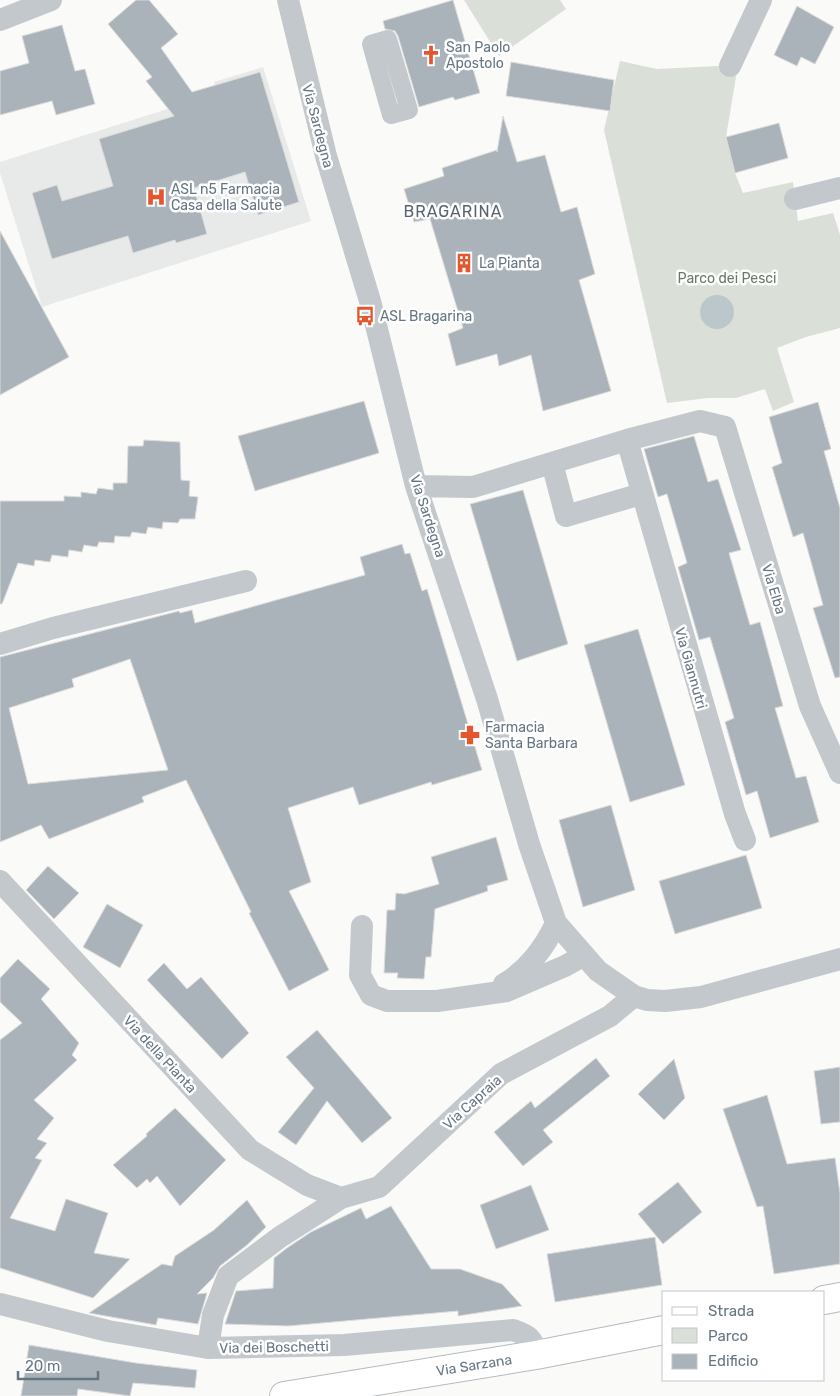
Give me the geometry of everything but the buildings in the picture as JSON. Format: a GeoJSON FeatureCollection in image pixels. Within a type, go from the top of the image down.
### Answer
{"type":"FeatureCollection","features":[{"type":"Feature","properties":{"kind":"main road"},"geometry":{"type":"LineString","coordinates":[[825,1300],[840,1296]]}},
{"type":"Feature","properties":{"kind":"main road","name":"Via Sarzana"},"geometry":{"type":"LineString","coordinates":[[284,1396],[536,1355],[662,1330]]}},
{"type":"Feature","properties":{"kind":"street"},"geometry":{"type":"LineString","coordinates":[[0,20],[51,0]]}},
{"type":"Feature","properties":{"kind":"street","name":"Via Sardegna"},"geometry":{"type":"LineString","coordinates":[[288,0],[326,156],[370,302],[416,486],[481,680],[529,844],[556,923],[598,971],[634,996]]}},
{"type":"Feature","properties":{"kind":"street"},"geometry":{"type":"LineString","coordinates":[[730,66],[761,0]]}},
{"type":"Feature","properties":{"kind":"street"},"geometry":{"type":"LineString","coordinates":[[795,199],[840,188]]}},
{"type":"Feature","properties":{"kind":"street","name":"Via Elba"},"geometry":{"type":"LineString","coordinates":[[626,440],[700,420],[725,427],[810,706],[840,773]]}},
{"type":"Feature","properties":{"kind":"street"},"geometry":{"type":"LineString","coordinates":[[416,486],[474,487],[626,440]]}},
{"type":"Feature","properties":{"kind":"street","name":"Via Giannutri"},"geometry":{"type":"LineString","coordinates":[[626,440],[725,783],[744,840]]}},
{"type":"Feature","properties":{"kind":"street"},"geometry":{"type":"LineString","coordinates":[[552,463],[566,516],[641,494]]}},
{"type":"Feature","properties":{"kind":"street"},"geometry":{"type":"LineString","coordinates":[[0,644],[53,628],[246,581]]}},
{"type":"Feature","properties":{"kind":"street","name":"Via della Pianta"},"geometry":{"type":"LineString","coordinates":[[0,881],[250,1150],[307,1185],[341,1198]]}},
{"type":"Feature","properties":{"kind":"street"},"geometry":{"type":"LineString","coordinates":[[484,993],[516,977],[549,939],[556,923]]}},
{"type":"Feature","properties":{"kind":"street"},"geometry":{"type":"LineString","coordinates":[[362,926],[360,976],[372,996],[387,1001],[436,1001],[508,991],[583,956]]}},
{"type":"Feature","properties":{"kind":"street"},"geometry":{"type":"LineString","coordinates":[[634,996],[647,1000],[682,1001],[837,959]]}},
{"type":"Feature","properties":{"kind":"street","name":"Via Capraia"},"geometry":{"type":"LineString","coordinates":[[208,1348],[213,1314],[228,1276],[280,1237],[341,1198],[379,1187],[502,1074],[610,1016],[634,996]]}},
{"type":"Feature","properties":{"kind":"street","name":"Via dei Boschetti"},"geometry":{"type":"LineString","coordinates":[[0,1304],[108,1331],[208,1348],[344,1345],[513,1330],[526,1334],[534,1342],[536,1355]]}},
{"type":"Feature","properties":{"kind":"shaded area","name":"ASL n5 Farmacia Casa della Salute"},"geometry":{"type":"Polygon","coordinates":[[[263,67],[311,221],[42,307],[0,173],[0,162],[218,93],[214,82],[263,67]]]}},
{"type":"Feature","properties":{"kind":"shaded area"},"geometry":{"type":"Polygon","coordinates":[[[717,295],[729,300],[734,312],[729,324],[717,329],[705,324],[700,312],[705,300],[717,295]]]}},
{"type":"Feature","properties":{"kind":"green space"},"geometry":{"type":"Polygon","coordinates":[[[464,0],[560,0],[566,9],[499,56],[464,0]]]}},
{"type":"Feature","properties":{"kind":"green space","name":"Parco dei Pesci"},"geometry":{"type":"Polygon","coordinates":[[[620,61],[657,69],[738,65],[726,137],[735,173],[743,193],[793,182],[798,221],[833,213],[840,235],[840,328],[806,337],[777,348],[794,402],[773,411],[765,389],[736,398],[708,398],[667,403],[604,130],[620,61]]]}},
{"type":"Feature","properties":{"kind":"place","name":"San Paolo Apostolo"},"geometry":{"type":"Point","coordinates":[431,55]}},
{"type":"Feature","properties":{"kind":"place","name":"ASL n5 Farmacia Casa della Salute"},"geometry":{"type":"Point","coordinates":[156,197]}},
{"type":"Feature","properties":{"kind":"place","name":"La Pianta"},"geometry":{"type":"Point","coordinates":[464,263]}},
{"type":"Feature","properties":{"kind":"place","name":"ASL Bragarina"},"geometry":{"type":"Point","coordinates":[365,316]}},
{"type":"Feature","properties":{"kind":"place","name":"Farmacia Santa Barbara"},"geometry":{"type":"Point","coordinates":[470,735]}},
{"type":"Feature","properties":{"kind":"district","name":"BRAGARINA"},"geometry":{"type":"Point","coordinates":[453,211]}}]}
